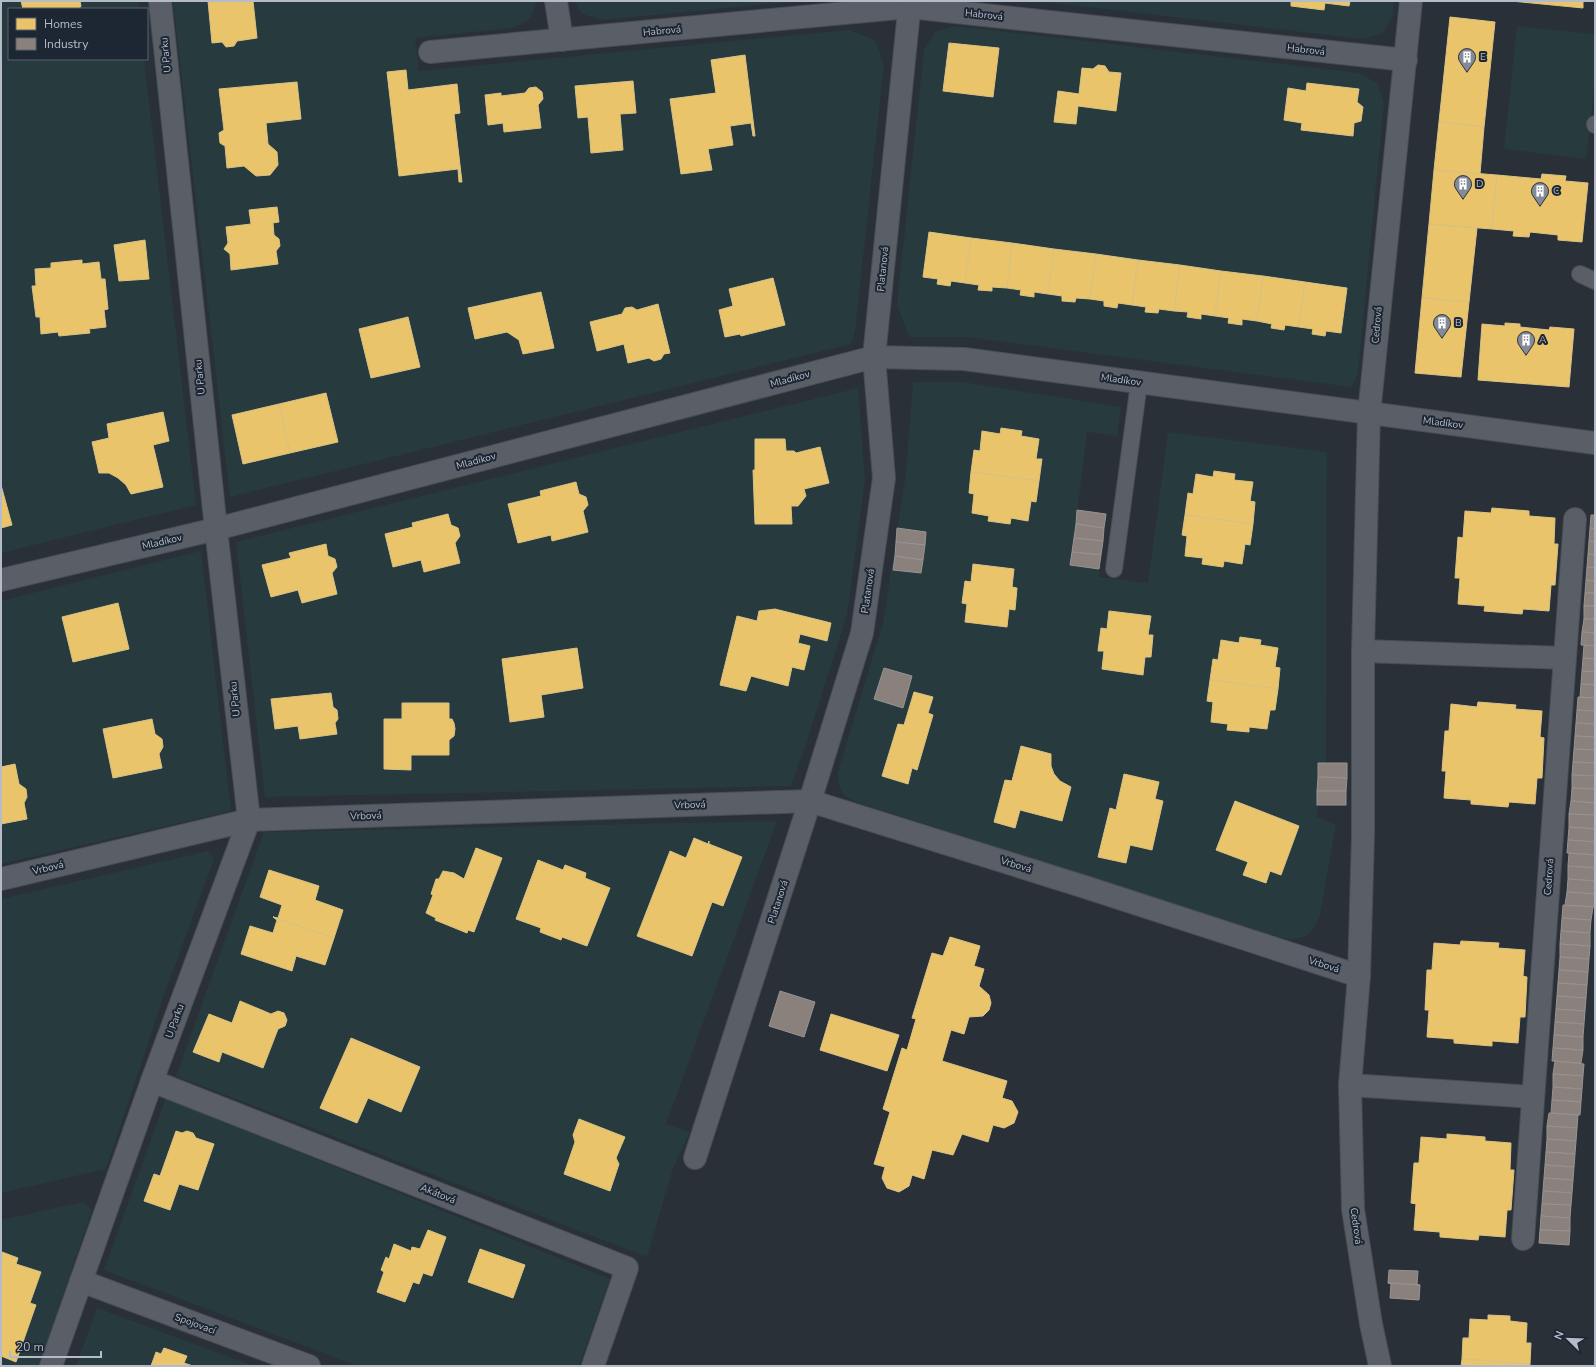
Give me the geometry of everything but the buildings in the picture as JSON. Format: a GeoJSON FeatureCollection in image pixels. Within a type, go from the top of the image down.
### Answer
{"type":"FeatureCollection","features":[{"type":"Feature","properties":{"kind":"street","name":"U Parku"},"geometry":{"type":"LineString","coordinates":[[51,1366],[152,1081],[249,820],[216,529],[160,1]]}},
{"type":"Feature","properties":{"kind":"street"},"geometry":{"type":"LineString","coordinates":[[556,1],[562,40]]}},
{"type":"Feature","properties":{"kind":"street","name":"Cedrová"},"geometry":{"type":"LineString","coordinates":[[1380,1366],[1371,1324],[1353,1209],[1350,1085],[1358,976],[1363,835],[1363,651],[1368,414],[1411,1]]}},
{"type":"Feature","properties":{"kind":"street","name":"Habrová"},"geometry":{"type":"LineString","coordinates":[[430,52],[910,4],[1406,60]]}},
{"type":"Feature","properties":{"kind":"street","name":"Platanová"},"geometry":{"type":"LineString","coordinates":[[695,1158],[810,801],[862,633],[884,478],[874,357],[910,4]]}},
{"type":"Feature","properties":{"kind":"street","name":"Mladíkov"},"geometry":{"type":"LineString","coordinates":[[1,580],[216,529],[874,357],[964,359],[1368,414],[1595,442]]}},
{"type":"Feature","properties":{"kind":"street","name":"Cedrová"},"geometry":{"type":"LineString","coordinates":[[1523,1239],[1574,519]]}},
{"type":"Feature","properties":{"kind":"street"},"geometry":{"type":"LineString","coordinates":[[1363,651],[1565,658]]}},
{"type":"Feature","properties":{"kind":"street","name":"Vrbová"},"geometry":{"type":"LineString","coordinates":[[1,879],[249,820],[810,801],[1085,887],[1358,976]]}},
{"type":"Feature","properties":{"kind":"street","name":"Akátová"},"geometry":{"type":"LineString","coordinates":[[152,1081],[627,1268],[593,1366]]}},
{"type":"Feature","properties":{"kind":"street"},"geometry":{"type":"LineString","coordinates":[[1350,1085],[1534,1097]]}},
{"type":"Feature","properties":{"kind":"street","name":"Spojovací"},"geometry":{"type":"LineString","coordinates":[[81,1281],[310,1366]]}},
{"type":"Feature","properties":{"kind":"lane"},"geometry":{"type":"LineString","coordinates":[[1580,274],[1595,281]]}},
{"type":"Feature","properties":{"kind":"lane"},"geometry":{"type":"LineString","coordinates":[[1114,569],[1139,383]]}},
{"type":"Feature","properties":{"kind":"green space"},"geometry":{"type":"Polygon","coordinates":[[[1,1],[138,1],[139,8],[8,8],[8,60],[144,60],[196,505],[1,553],[1,1]]]}},
{"type":"Feature","properties":{"kind":"green space"},"geometry":{"type":"Polygon","coordinates":[[[173,1],[537,1],[531,18],[513,28],[415,38],[419,71],[849,30],[875,40],[884,65],[855,332],[851,344],[230,497],[173,1]]]}},
{"type":"Feature","properties":{"kind":"green space"},"geometry":{"type":"Polygon","coordinates":[[[574,1],[798,1],[602,20],[582,14],[574,1]]]}},
{"type":"Feature","properties":{"kind":"green space"},"geometry":{"type":"Polygon","coordinates":[[[1037,1],[1394,1],[1393,15],[1382,34],[1362,39],[1037,1]]]}},
{"type":"Feature","properties":{"kind":"green space"},"geometry":{"type":"Polygon","coordinates":[[[955,26],[1360,73],[1378,84],[1384,103],[1358,374],[1351,387],[966,337],[909,337],[897,304],[924,50],[935,32],[955,26]]]}},
{"type":"Feature","properties":{"kind":"green space"},"geometry":{"type":"Polygon","coordinates":[[[1517,26],[1595,34],[1595,82],[1586,159],[1504,149],[1517,26]]]}},
{"type":"Feature","properties":{"kind":"green space"},"geometry":{"type":"Polygon","coordinates":[[[913,382],[963,382],[1121,407],[1117,436],[1087,432],[1071,565],[1099,569],[1099,577],[1148,583],[1168,432],[1327,452],[1326,763],[1318,764],[1317,817],[1336,825],[1320,914],[1311,932],[1303,937],[1291,939],[1283,938],[859,803],[853,801],[842,792],[838,772],[883,623],[906,472],[913,382]],[[971,472],[969,493],[974,494],[972,513],[1028,520],[1031,501],[1036,502],[1039,481],[971,472]]]}},
{"type":"Feature","properties":{"kind":"green space"},"geometry":{"type":"Polygon","coordinates":[[[858,388],[865,480],[847,615],[807,741],[791,786],[265,797],[236,542],[858,388]]]}},
{"type":"Feature","properties":{"kind":"green space"},"geometry":{"type":"Polygon","coordinates":[[[201,551],[231,811],[1,864],[1,601],[201,551]]]}},
{"type":"Feature","properties":{"kind":"green space"},"geometry":{"type":"Polygon","coordinates":[[[777,821],[666,1124],[690,1132],[673,1168],[647,1257],[176,1076],[264,832],[777,821]]]}},
{"type":"Feature","properties":{"kind":"green space"},"geometry":{"type":"Polygon","coordinates":[[[208,851],[214,859],[163,998],[106,1169],[1,1193],[1,899],[208,851]]]}},
{"type":"Feature","properties":{"kind":"green space"},"geometry":{"type":"Polygon","coordinates":[[[166,1098],[610,1279],[579,1366],[358,1366],[104,1270],[166,1098]]]}},
{"type":"Feature","properties":{"kind":"green space"},"geometry":{"type":"Polygon","coordinates":[[[83,1202],[92,1210],[39,1366],[1,1366],[1,1220],[83,1202]]]}},
{"type":"Feature","properties":{"kind":"green space"},"geometry":{"type":"Polygon","coordinates":[[[97,1308],[254,1366],[76,1366],[97,1308]]]}},
{"type":"Feature","properties":{"kind":"place","name":"E"},"geometry":{"type":"Point","coordinates":[1467,72]}},
{"type":"Feature","properties":{"kind":"place","name":"D"},"geometry":{"type":"Point","coordinates":[1463,199]}},
{"type":"Feature","properties":{"kind":"place","name":"C"},"geometry":{"type":"Point","coordinates":[1540,206]}},
{"type":"Feature","properties":{"kind":"place","name":"B"},"geometry":{"type":"Point","coordinates":[1442,338]}},
{"type":"Feature","properties":{"kind":"place","name":"A"},"geometry":{"type":"Point","coordinates":[1526,355]}}]}
